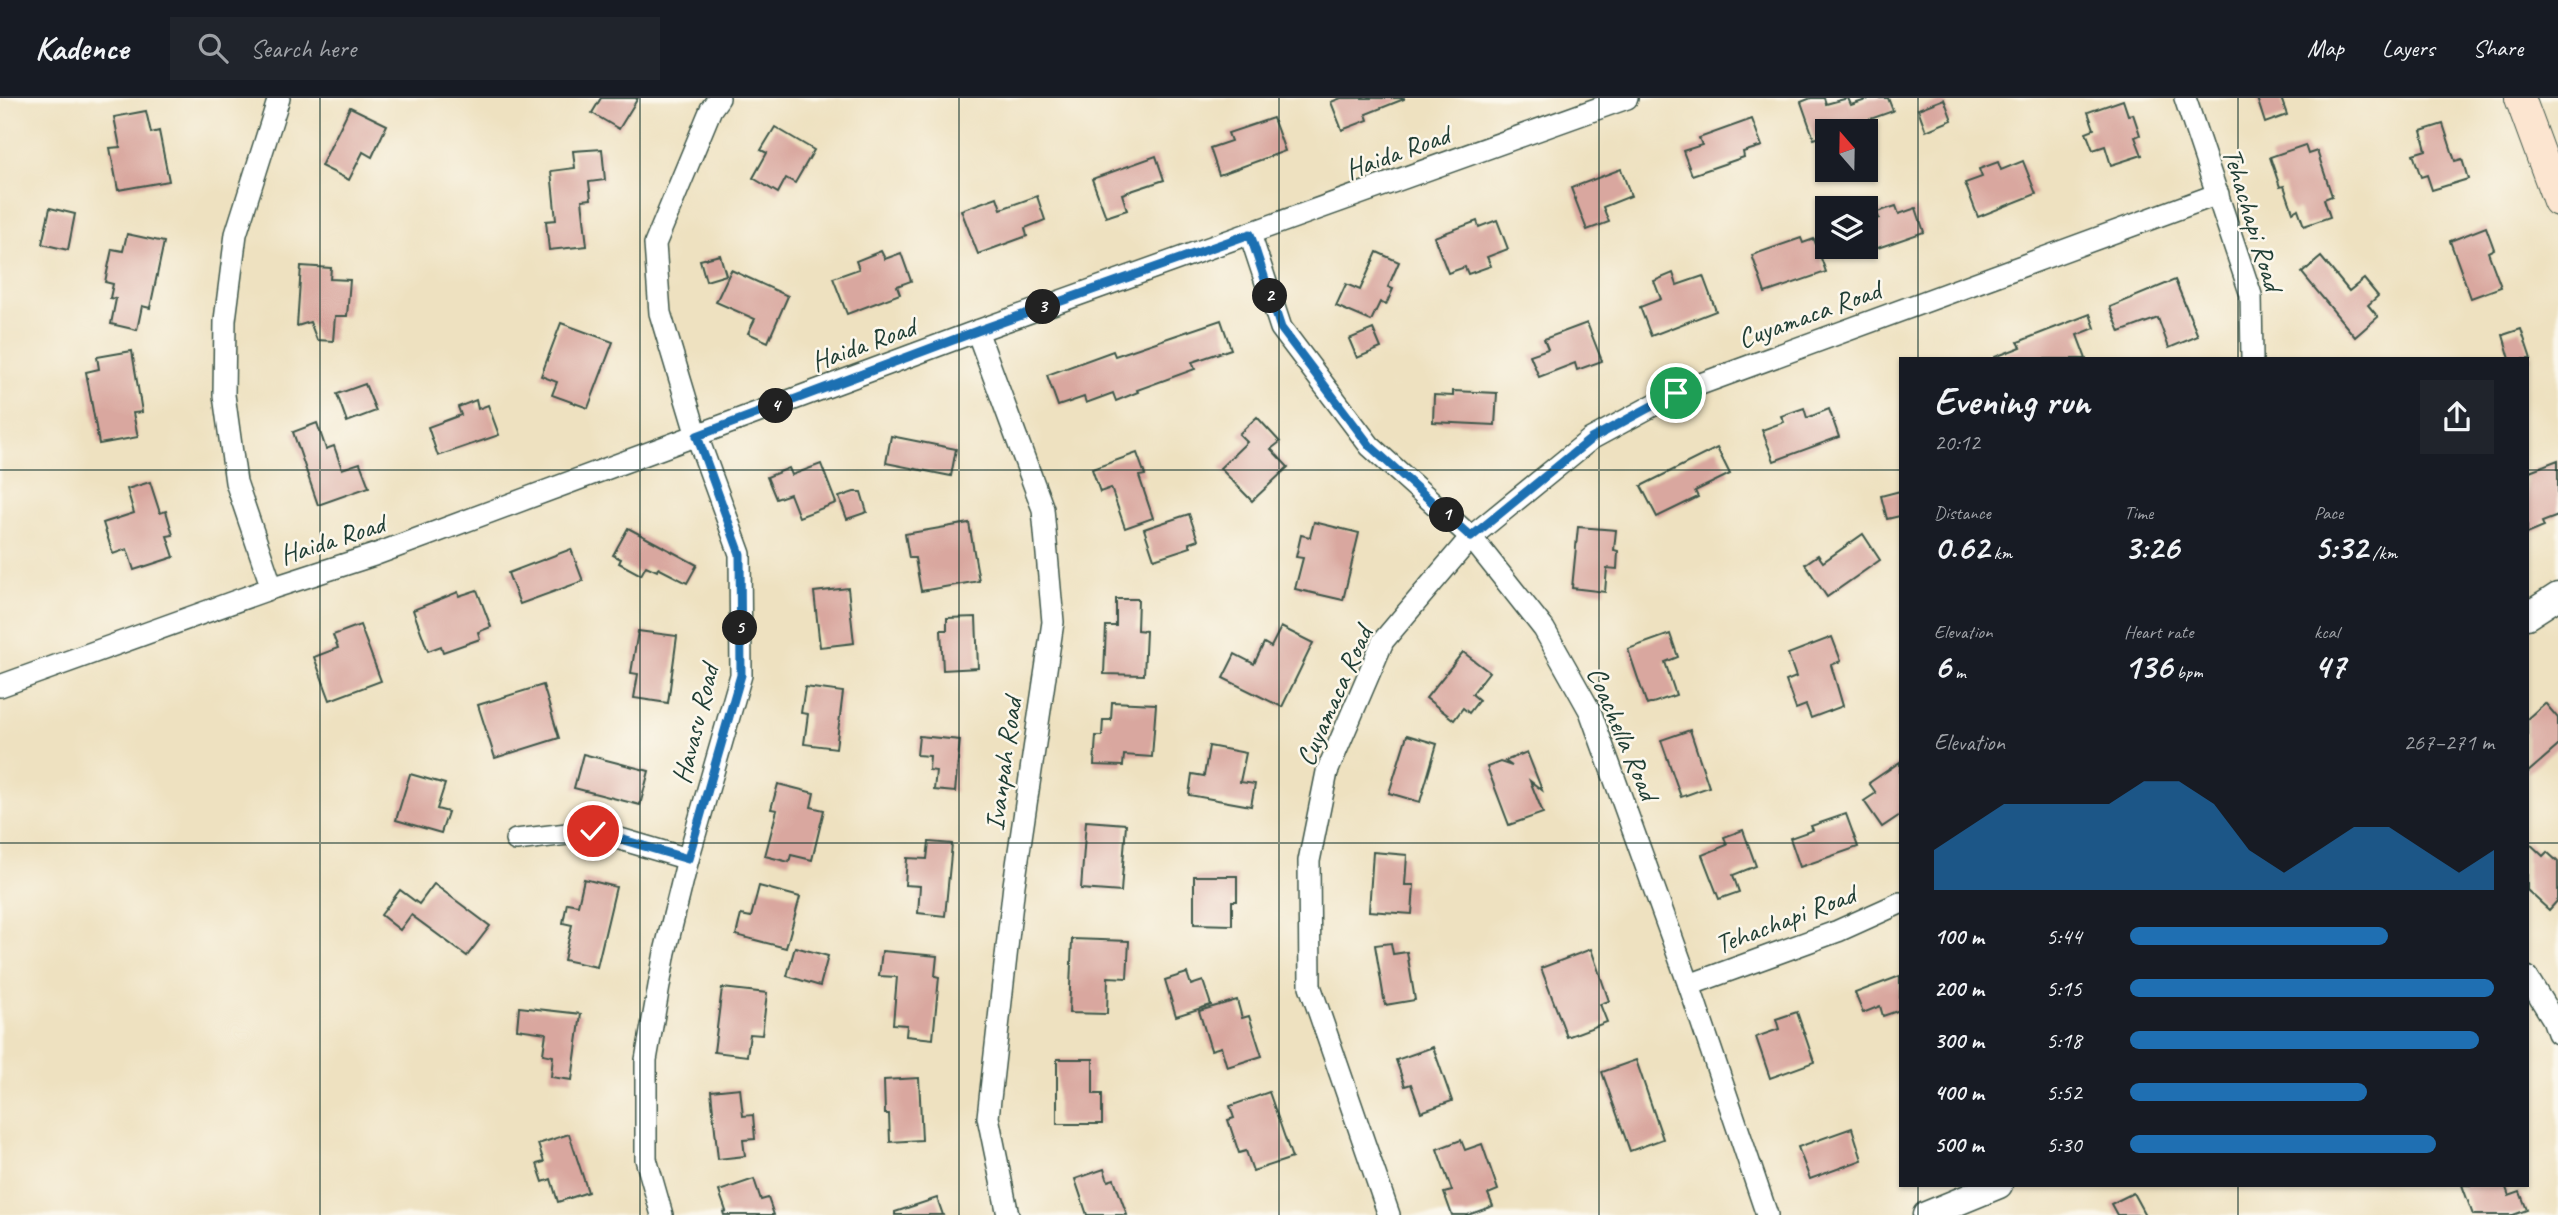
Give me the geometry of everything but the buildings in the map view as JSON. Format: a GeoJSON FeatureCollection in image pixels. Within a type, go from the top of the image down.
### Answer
{"type":"FeatureCollection","features":[{"type":"Feature","properties":{"kind":"main road"},"geometry":{"type":"LineString","coordinates":[[2520,98],[2558,201]]}},
{"type":"Feature","properties":{"kind":"street","name":"Havasu Road"},"geometry":{"type":"LineString","coordinates":[[662,1215],[646,1159],[646,1060],[665,953],[688,859],[741,675],[740,554],[697,436],[660,313],[655,244],[711,109],[719,98]]}},
{"type":"Feature","properties":{"kind":"street","name":"Haida Road"},"geometry":{"type":"LineString","coordinates":[[0,686],[272,588],[374,555],[977,331],[1627,98]]}},
{"type":"Feature","properties":{"kind":"street","name":"Tehachapi Road"},"geometry":{"type":"LineString","coordinates":[[2185,98],[2251,295],[2252,357]]}},
{"type":"Feature","properties":{"kind":"street"},"geometry":{"type":"LineString","coordinates":[[272,588],[236,482],[224,395],[225,320],[236,234],[277,99]]}},
{"type":"Feature","properties":{"kind":"street","name":"Cuyamaca Road"},"geometry":{"type":"LineString","coordinates":[[1389,1215],[1310,986],[1309,861],[1327,772],[1383,641],[1471,537],[1591,439],[1676,393],[2218,194]]}},
{"type":"Feature","properties":{"kind":"street","name":"Coachella Road"},"geometry":{"type":"LineString","coordinates":[[1250,234],[1281,328],[1370,446],[1471,537],[1544,629],[1590,711],[1689,985],[1767,1215]]}},
{"type":"Feature","properties":{"kind":"street","name":"Ivanpah Road"},"geometry":{"type":"LineString","coordinates":[[977,331],[1043,509],[1053,622],[1014,885],[988,1117],[1008,1215]]}},
{"type":"Feature","properties":{"kind":"street"},"geometry":{"type":"LineString","coordinates":[[2529,615],[2558,597]]}},
{"type":"Feature","properties":{"kind":"street"},"geometry":{"type":"LineString","coordinates":[[516,840],[593,831],[688,859]]}},
{"type":"Feature","properties":{"kind":"street","name":"Tehachapi Road"},"geometry":{"type":"LineString","coordinates":[[1689,985],[1838,931],[1899,903]]}},
{"type":"Feature","properties":{"kind":"street"},"geometry":{"type":"LineString","coordinates":[[2529,980],[2558,1032]]}},
{"type":"Feature","properties":{"kind":"street"},"geometry":{"type":"LineString","coordinates":[[1926,1215],[1994,1187]]}},
{"type":"Feature","properties":{"kind":"route"},"geometry":{"type":"LineString","coordinates":[[593,831],[688,859],[741,675],[740,554],[697,436],[977,331],[1250,234],[1281,328],[1370,446],[1471,537],[1591,439],[1676,393]]}}]}
